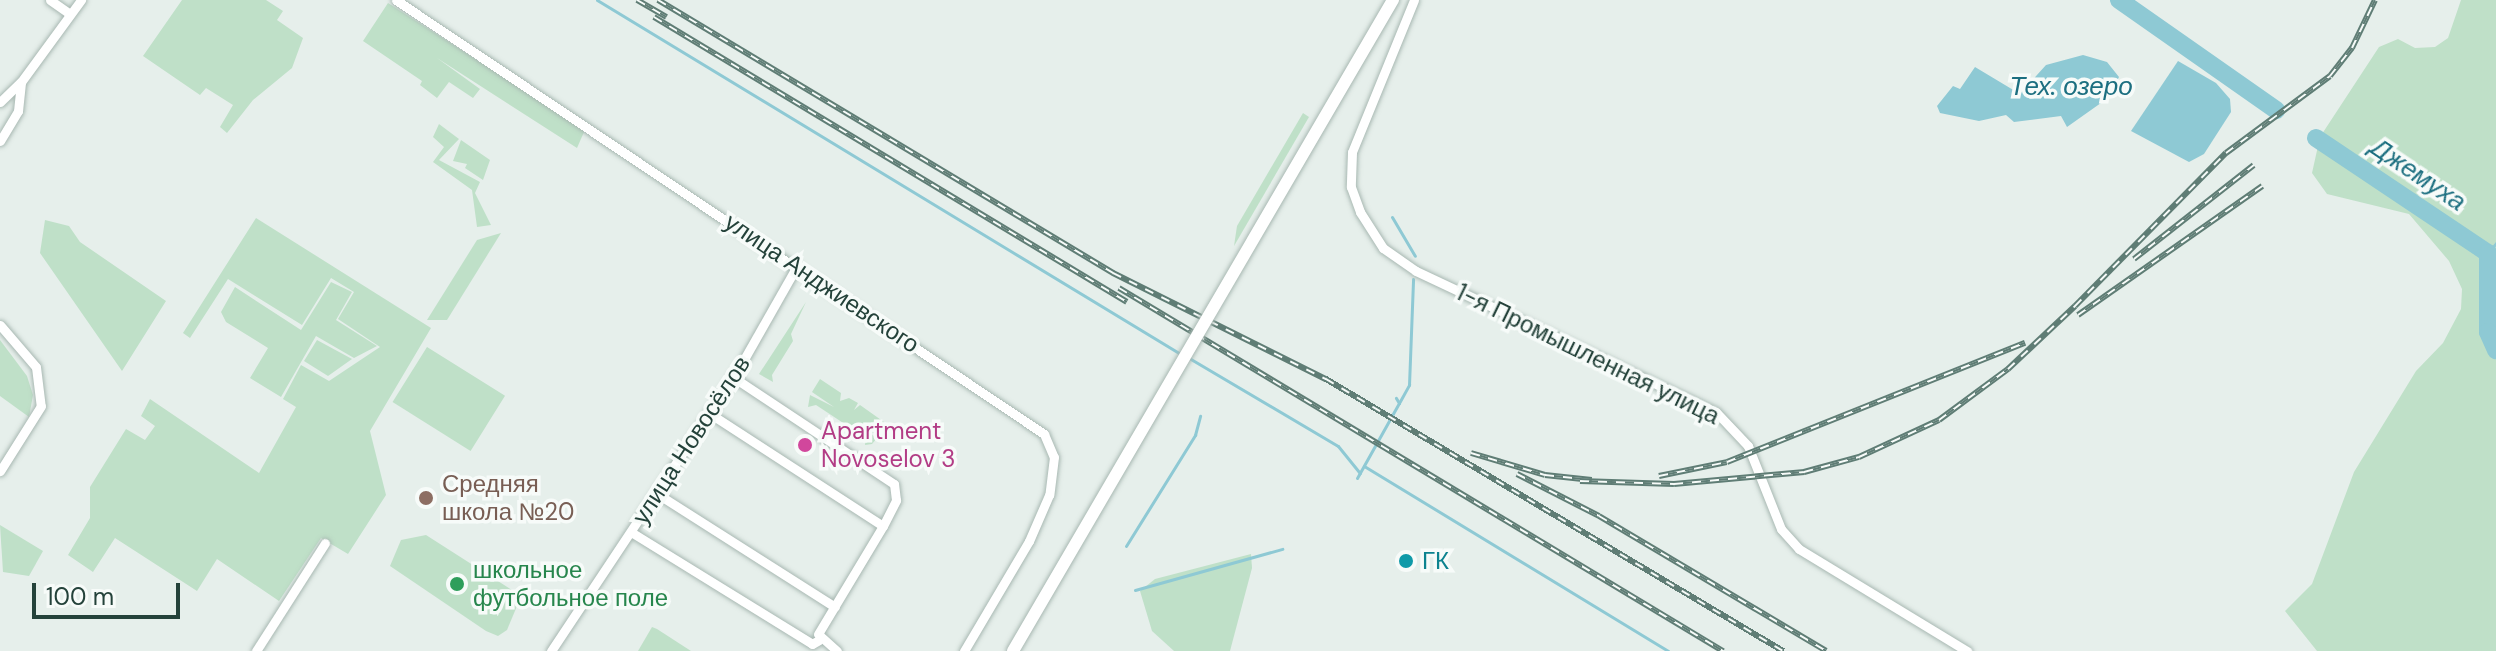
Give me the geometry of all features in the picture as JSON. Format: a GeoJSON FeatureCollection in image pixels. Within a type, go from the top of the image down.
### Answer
{"type":"FeatureCollection","features":[{"type":"Feature","properties":{"kind":"street"},"geometry":{"type":"LineString","coordinates":[[50,0],[70,14]]}},
{"type":"Feature","properties":{"kind":"street"},"geometry":{"type":"LineString","coordinates":[[0,102],[21,82],[81,0]]}},
{"type":"Feature","properties":{"kind":"street","name":"улица Анджиевского"},"geometry":{"type":"LineString","coordinates":[[396,0],[1032,423],[1051,446],[1053,481],[1040,520],[964,651]]}},
{"type":"Feature","properties":{"kind":"street"},"geometry":{"type":"LineString","coordinates":[[1013,651],[1393,0]]}},
{"type":"Feature","properties":{"kind":"street","name":"1-я Промышленная улица"},"geometry":{"type":"LineString","coordinates":[[1414,1],[1352,152],[1351,187],[1360,212],[1383,248],[1416,271],[1716,412],[1748,446],[1781,529],[1799,549],[1967,651]]}},
{"type":"Feature","properties":{"kind":"street"},"geometry":{"type":"LineString","coordinates":[[0,141],[18,111],[21,82]]}},
{"type":"Feature","properties":{"kind":"street","name":"улица Новосёлов"},"geometry":{"type":"LineString","coordinates":[[551,651],[733,377],[797,266]]}},
{"type":"Feature","properties":{"kind":"street"},"geometry":{"type":"LineString","coordinates":[[0,325],[36,367],[41,406],[0,471]]}},
{"type":"Feature","properties":{"kind":"street"},"geometry":{"type":"LineString","coordinates":[[631,532],[812,644],[819,640],[896,500],[894,484],[733,377]]}},
{"type":"Feature","properties":{"kind":"street"},"geometry":{"type":"LineString","coordinates":[[709,413],[883,526]]}},
{"type":"Feature","properties":{"kind":"street"},"geometry":{"type":"LineString","coordinates":[[656,493],[835,607]]}},
{"type":"Feature","properties":{"kind":"street"},"geometry":{"type":"LineString","coordinates":[[256,651],[325,543]]}},
{"type":"Feature","properties":{"kind":"street"},"geometry":{"type":"LineString","coordinates":[[819,640],[837,651]]}},
{"type":"Feature","properties":{"kind":"green space"},"geometry":{"type":"Polygon","coordinates":[[[182,0],[266,0],[283,11],[277,20],[303,38],[292,68],[253,100],[227,133],[220,127],[233,105],[206,88],[200,95],[143,56],[182,0]]]}},
{"type":"Feature","properties":{"kind":"green space"},"geometry":{"type":"Polygon","coordinates":[[[2461,0],[2496,0],[2496,280],[2489,283],[2496,293],[2496,651],[2317,651],[2285,611],[2312,584],[2354,472],[2416,371],[2443,343],[2461,309],[2462,289],[2449,261],[2409,214],[2327,194],[2312,173],[2320,137],[2379,47],[2398,39],[2415,48],[2435,47],[2448,38],[2461,0]]]}},
{"type":"Feature","properties":{"kind":"green space"},"geometry":{"type":"Polygon","coordinates":[[[388,3],[578,125],[584,132],[577,148],[437,58],[480,89],[473,98],[449,82],[437,98],[420,85],[422,81],[363,41],[388,3]]]}},
{"type":"Feature","properties":{"kind":"green space"},"geometry":{"type":"Polygon","coordinates":[[[1303,113],[1309,117],[1234,246],[1237,226],[1303,113]]]}},
{"type":"Feature","properties":{"kind":"green space"},"geometry":{"type":"Polygon","coordinates":[[[439,124],[459,139],[439,160],[480,182],[475,193],[491,225],[477,227],[472,190],[433,162],[444,147],[433,137],[439,124]]]}},
{"type":"Feature","properties":{"kind":"green space"},"geometry":{"type":"Polygon","coordinates":[[[461,140],[490,160],[483,180],[465,168],[467,164],[453,161],[461,140]]]}},
{"type":"Feature","properties":{"kind":"green space"},"geometry":{"type":"Polygon","coordinates":[[[256,218],[431,328],[370,431],[386,495],[348,554],[321,538],[279,601],[217,559],[197,591],[115,538],[93,572],[68,555],[90,518],[90,487],[126,429],[145,440],[155,426],[141,416],[150,399],[259,473],[296,407],[283,399],[301,365],[329,381],[380,347],[338,319],[354,292],[331,278],[302,325],[228,279],[190,338],[183,333],[256,218]]]}},
{"type":"Feature","properties":{"kind":"green space"},"geometry":{"type":"Polygon","coordinates":[[[45,220],[69,226],[80,242],[166,301],[122,371],[40,253],[45,220]]]}},
{"type":"Feature","properties":{"kind":"green space"},"geometry":{"type":"Polygon","coordinates":[[[501,233],[447,320],[427,320],[477,240],[501,233]]]}},
{"type":"Feature","properties":{"kind":"green space"},"geometry":{"type":"Polygon","coordinates":[[[331,282],[352,292],[336,320],[377,346],[354,358],[316,336],[281,397],[250,378],[268,348],[226,322],[221,312],[235,287],[301,330],[331,282]]]}},
{"type":"Feature","properties":{"kind":"green space"},"geometry":{"type":"Polygon","coordinates":[[[806,302],[791,334],[793,341],[772,375],[773,382],[759,374],[806,302]]]}},
{"type":"Feature","properties":{"kind":"green space"},"geometry":{"type":"Polygon","coordinates":[[[0,340],[27,376],[33,395],[29,417],[0,396],[0,340]]]}},
{"type":"Feature","properties":{"kind":"green space"},"geometry":{"type":"Polygon","coordinates":[[[317,340],[352,359],[328,376],[304,361],[317,340]]]}},
{"type":"Feature","properties":{"kind":"green space"},"geometry":{"type":"Polygon","coordinates":[[[427,347],[505,396],[471,451],[393,402],[427,347]]]}},
{"type":"Feature","properties":{"kind":"green space"},"geometry":{"type":"Polygon","coordinates":[[[820,379],[841,393],[840,401],[849,398],[858,403],[854,410],[860,405],[884,422],[878,435],[857,425],[877,438],[872,444],[865,445],[866,438],[816,405],[808,407],[810,395],[834,407],[812,392],[820,379]]]}},
{"type":"Feature","properties":{"kind":"green space"},"geometry":{"type":"Polygon","coordinates":[[[0,525],[43,551],[29,576],[3,572],[0,525]]]}},
{"type":"Feature","properties":{"kind":"green space","name":"школьное футбольное поле"},"geometry":{"type":"Polygon","coordinates":[[[426,535],[515,592],[520,599],[507,630],[498,636],[486,631],[390,566],[401,540],[426,535]]]}},
{"type":"Feature","properties":{"kind":"green space"},"geometry":{"type":"Polygon","coordinates":[[[1251,554],[1252,568],[1230,651],[1174,651],[1152,631],[1140,591],[1155,579],[1251,554]]]}},
{"type":"Feature","properties":{"kind":"green space"},"geometry":{"type":"Polygon","coordinates":[[[652,627],[657,629],[691,651],[638,651],[652,627]]]}},
{"type":"Feature","properties":{"kind":"water","name":"Тех. озеро"},"geometry":{"type":"Polygon","coordinates":[[[2083,55],[2107,62],[2119,77],[2108,98],[2067,127],[2061,116],[2014,122],[2006,115],[1979,121],[1940,113],[1937,106],[1953,86],[1960,89],[1975,67],[2020,94],[2046,65],[2083,55]]]}},
{"type":"Feature","properties":{"kind":"water","name":"Тех. озеро"},"geometry":{"type":"Polygon","coordinates":[[[2178,61],[2216,83],[2230,99],[2231,112],[2204,154],[2189,162],[2131,131],[2178,61]]]}},
{"type":"Feature","properties":{"kind":"waterway"},"geometry":{"type":"LineString","coordinates":[[597,0],[1182,355]]}},
{"type":"Feature","properties":{"kind":"waterway","name":"Джемуха"},"geometry":{"type":"LineString","coordinates":[[2119,0],[2276,110]]}},
{"type":"Feature","properties":{"kind":"waterway","name":"Джемуха"},"geometry":{"type":"LineString","coordinates":[[2316,138],[2488,253],[2488,332],[2496,350]]}},
{"type":"Feature","properties":{"kind":"waterway"},"geometry":{"type":"LineString","coordinates":[[1392,217],[1415,256]]}},
{"type":"Feature","properties":{"kind":"waterway"},"geometry":{"type":"LineString","coordinates":[[2488,253],[2496,243]]}},
{"type":"Feature","properties":{"kind":"waterway"},"geometry":{"type":"LineString","coordinates":[[1399,403],[1409,385],[1413,279]]}},
{"type":"Feature","properties":{"kind":"waterway"},"geometry":{"type":"LineString","coordinates":[[1189,358],[1338,446],[1360,473]]}},
{"type":"Feature","properties":{"kind":"waterway"},"geometry":{"type":"LineString","coordinates":[[1357,478],[1399,403],[1396,398]]}},
{"type":"Feature","properties":{"kind":"waterway"},"geometry":{"type":"LineString","coordinates":[[1126,546],[1195,435],[1200,416]]}},
{"type":"Feature","properties":{"kind":"waterway"},"geometry":{"type":"LineString","coordinates":[[1364,466],[1668,651]]}},
{"type":"Feature","properties":{"kind":"waterway"},"geometry":{"type":"LineString","coordinates":[[1135,590],[1282,549]]}},
{"type":"Feature","properties":{"kind":"railway"},"geometry":{"type":"LineString","coordinates":[[637,0],[666,17]]}},
{"type":"Feature","properties":{"kind":"railway"},"geometry":{"type":"LineString","coordinates":[[658,0],[1113,273],[1326,379],[1783,651]]}},
{"type":"Feature","properties":{"kind":"railway"},"geometry":{"type":"LineString","coordinates":[[1580,481],[1674,484],[1804,472],[1859,457],[1939,420],[2008,369],[2075,306],[2226,153],[2330,76],[2352,48],[2375,0]]}},
{"type":"Feature","properties":{"kind":"railway"},"geometry":{"type":"LineString","coordinates":[[654,17],[1127,302]]}},
{"type":"Feature","properties":{"kind":"railway"},"geometry":{"type":"LineString","coordinates":[[2134,259],[2254,165]]}},
{"type":"Feature","properties":{"kind":"railway"},"geometry":{"type":"LineString","coordinates":[[2078,315],[2262,186]]}},
{"type":"Feature","properties":{"kind":"railway"},"geometry":{"type":"LineString","coordinates":[[1119,288],[1723,651]]}},
{"type":"Feature","properties":{"kind":"railway"},"geometry":{"type":"LineString","coordinates":[[1659,476],[1727,462],[2025,343]]}},
{"type":"Feature","properties":{"kind":"railway"},"geometry":{"type":"LineString","coordinates":[[1471,453],[1545,475],[1592,480]]}},
{"type":"Feature","properties":{"kind":"railway"},"geometry":{"type":"LineString","coordinates":[[1517,474],[1599,516],[1826,651]]}},
{"type":"Feature","properties":{"kind":"place","name":"Apartment Novoselov 3"},"geometry":{"type":"Point","coordinates":[805,445]}},
{"type":"Feature","properties":{"kind":"place","name":"Средняя школа №20"},"geometry":{"type":"Point","coordinates":[426,498]}},
{"type":"Feature","properties":{"kind":"place","name":"ГК"},"geometry":{"type":"Point","coordinates":[1406,561]}},
{"type":"Feature","properties":{"kind":"place","name":"школьное футбольное поле"},"geometry":{"type":"Point","coordinates":[457,584]}}]}
